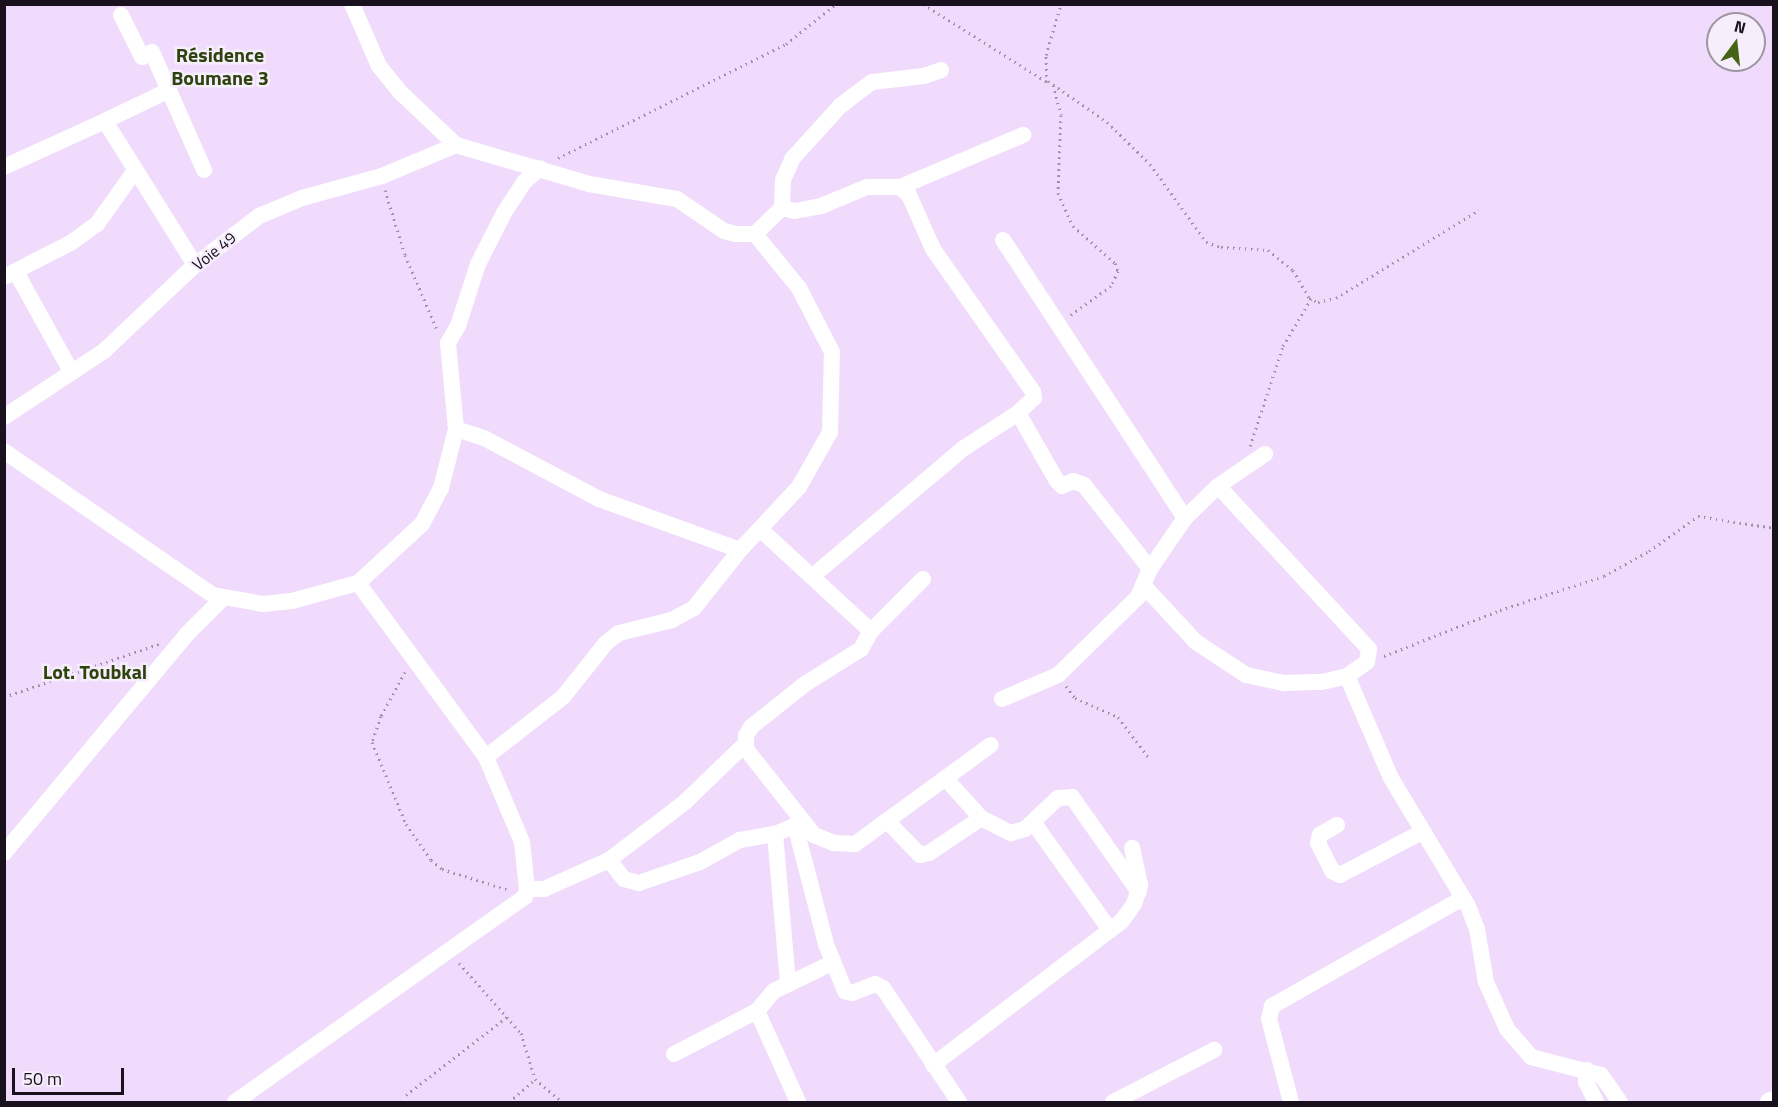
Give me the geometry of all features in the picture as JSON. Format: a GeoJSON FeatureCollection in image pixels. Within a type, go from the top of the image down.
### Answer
{"type":"FeatureCollection","features":[{"type":"Feature","properties":{"kind":"street"},"geometry":{"type":"LineString","coordinates":[[352,4],[379,66],[400,93],[456,145],[589,184],[677,199],[724,231],[755,234],[799,288],[832,352],[830,432],[799,487],[740,550],[694,608],[672,620],[619,633],[606,643],[563,697],[486,757]]}},
{"type":"Feature","properties":{"kind":"street"},"geometry":{"type":"LineString","coordinates":[[121,15],[142,57],[152,52],[204,170]]}},
{"type":"Feature","properties":{"kind":"street"},"geometry":{"type":"LineString","coordinates":[[755,234],[782,208],[783,180],[793,158],[823,120],[872,82],[924,76],[941,70]]}},
{"type":"Feature","properties":{"kind":"street"},"geometry":{"type":"LineString","coordinates":[[4,167],[105,122],[169,90]]}},
{"type":"Feature","properties":{"kind":"street"},"geometry":{"type":"LineString","coordinates":[[105,122],[134,172],[195,266]]}},
{"type":"Feature","properties":{"kind":"street"},"geometry":{"type":"LineString","coordinates":[[782,208],[808,209],[854,190],[900,187],[1023,135]]}},
{"type":"Feature","properties":{"kind":"street","name":"Voie 49"},"geometry":{"type":"LineString","coordinates":[[4,417],[104,351],[195,266],[275,207],[382,177],[456,145]]}},
{"type":"Feature","properties":{"kind":"street"},"geometry":{"type":"LineString","coordinates":[[4,451],[202,589],[223,598],[263,604],[292,602],[358,584],[414,533],[430,513],[450,460],[456,429],[448,343],[458,326],[478,264],[504,213],[524,182],[540,168]]}},
{"type":"Feature","properties":{"kind":"street"},"geometry":{"type":"LineString","coordinates":[[72,374],[10,274],[72,242],[97,224],[134,172]]}},
{"type":"Feature","properties":{"kind":"street"},"geometry":{"type":"LineString","coordinates":[[814,575],[964,448],[1018,412],[1034,398],[1033,392],[933,249],[914,202],[900,187]]}},
{"type":"Feature","properties":{"kind":"street"},"geometry":{"type":"LineString","coordinates":[[1003,240],[1185,518]]}},
{"type":"Feature","properties":{"kind":"street"},"geometry":{"type":"LineString","coordinates":[[1018,412],[1059,484],[1073,481],[1084,485],[1150,569]]}},
{"type":"Feature","properties":{"kind":"street"},"geometry":{"type":"LineString","coordinates":[[456,429],[484,438],[600,499],[740,550]]}},
{"type":"Feature","properties":{"kind":"street"},"geometry":{"type":"LineString","coordinates":[[1002,699],[1058,675],[1138,597],[1150,569],[1185,518],[1218,486],[1265,454]]}},
{"type":"Feature","properties":{"kind":"street"},"geometry":{"type":"LineString","coordinates":[[1143,585],[1196,642],[1246,675],[1305,684],[1347,675],[1367,662],[1369,649],[1218,486]]}},
{"type":"Feature","properties":{"kind":"street"},"geometry":{"type":"LineString","coordinates":[[761,530],[814,575],[871,631]]}},
{"type":"Feature","properties":{"kind":"street"},"geometry":{"type":"LineString","coordinates":[[923,579],[871,631],[861,649],[806,684],[751,727],[746,749],[799,824],[832,963],[847,992],[873,984],[884,988],[959,1102]]}},
{"type":"Feature","properties":{"kind":"street"},"geometry":{"type":"LineString","coordinates":[[236,1102],[522,900],[527,891],[522,842],[486,757],[416,658],[358,584]]}},
{"type":"Feature","properties":{"kind":"street"},"geometry":{"type":"LineString","coordinates":[[4,853],[186,635],[223,598]]}},
{"type":"Feature","properties":{"kind":"street"},"geometry":{"type":"LineString","coordinates":[[1347,675],[1391,778],[1463,898],[1477,929],[1491,997],[1507,1029],[1531,1057],[1561,1067],[1587,1070],[1600,1075],[1620,1102]]}},
{"type":"Feature","properties":{"kind":"street"},"geometry":{"type":"LineString","coordinates":[[527,891],[544,889],[609,860],[685,802],[746,742]]}},
{"type":"Feature","properties":{"kind":"street"},"geometry":{"type":"LineString","coordinates":[[799,824],[823,839],[855,844],[992,745]]}},
{"type":"Feature","properties":{"kind":"street"},"geometry":{"type":"LineString","coordinates":[[946,779],[981,818],[1015,833],[1033,822],[1058,798],[1076,799],[1139,892]]}},
{"type":"Feature","properties":{"kind":"street"},"geometry":{"type":"LineString","coordinates":[[886,821],[920,855],[929,853],[981,818]]}},
{"type":"Feature","properties":{"kind":"street"},"geometry":{"type":"LineString","coordinates":[[1033,822],[1110,930]]}},
{"type":"Feature","properties":{"kind":"street"},"geometry":{"type":"LineString","coordinates":[[609,860],[624,879],[639,883],[700,862],[740,840],[775,834],[799,824]]}},
{"type":"Feature","properties":{"kind":"street"},"geometry":{"type":"LineString","coordinates":[[1337,825],[1320,835],[1318,843],[1332,871],[1340,875],[1422,832]]}},
{"type":"Feature","properties":{"kind":"street"},"geometry":{"type":"LineString","coordinates":[[775,834],[788,984]]}},
{"type":"Feature","properties":{"kind":"street"},"geometry":{"type":"LineString","coordinates":[[933,1065],[1128,914],[1139,892],[1132,848]]}},
{"type":"Feature","properties":{"kind":"street"},"geometry":{"type":"LineString","coordinates":[[1291,1102],[1269,1019],[1272,1006],[1463,898]]}},
{"type":"Feature","properties":{"kind":"street"},"geometry":{"type":"LineString","coordinates":[[674,1054],[757,1011],[774,991],[832,963]]}},
{"type":"Feature","properties":{"kind":"street"},"geometry":{"type":"LineString","coordinates":[[757,1011],[798,1102]]}},
{"type":"Feature","properties":{"kind":"street"},"geometry":{"type":"LineString","coordinates":[[1113,1102],[1214,1050]]}},
{"type":"Feature","properties":{"kind":"street"},"geometry":{"type":"LineString","coordinates":[[1587,1070],[1586,1082],[1596,1102]]}},
{"type":"Feature","properties":{"kind":"path"},"geometry":{"type":"LineString","coordinates":[[540,168],[786,44],[836,4]]}},
{"type":"Feature","properties":{"kind":"path"},"geometry":{"type":"LineString","coordinates":[[923,4],[1053,84],[1107,122],[1150,164],[1206,242],[1221,247],[1268,250],[1293,270],[1311,299],[1321,303],[1336,298],[1479,210]]}},
{"type":"Feature","properties":{"kind":"path"},"geometry":{"type":"LineString","coordinates":[[1048,81],[1046,55],[1061,4]]}},
{"type":"Feature","properties":{"kind":"path"},"geometry":{"type":"LineString","coordinates":[[1053,84],[1061,115],[1058,193],[1073,225],[1115,263],[1118,271],[1111,286],[1058,324]]}},
{"type":"Feature","properties":{"kind":"path"},"geometry":{"type":"LineString","coordinates":[[382,177],[405,255],[437,330],[448,343]]}},
{"type":"Feature","properties":{"kind":"path"},"geometry":{"type":"LineString","coordinates":[[1243,470],[1283,346],[1311,299]]}},
{"type":"Feature","properties":{"kind":"path"},"geometry":{"type":"LineString","coordinates":[[1367,662],[1500,609],[1604,576],[1649,551],[1698,516],[1773,528]]}},
{"type":"Feature","properties":{"kind":"path"},"geometry":{"type":"LineString","coordinates":[[4,697],[186,635]]}},
{"type":"Feature","properties":{"kind":"path"},"geometry":{"type":"LineString","coordinates":[[416,658],[396,683],[372,742],[406,824],[431,860],[442,869],[494,888],[527,891]]}},
{"type":"Feature","properties":{"kind":"path"},"geometry":{"type":"LineString","coordinates":[[1058,675],[1075,698],[1118,717],[1149,758]]}},
{"type":"Feature","properties":{"kind":"path"},"geometry":{"type":"LineString","coordinates":[[447,951],[525,1039],[535,1079],[562,1102]]}},
{"type":"Feature","properties":{"kind":"path"},"geometry":{"type":"LineString","coordinates":[[406,1095],[507,1017]]}},
{"type":"Feature","properties":{"kind":"path"},"geometry":{"type":"LineString","coordinates":[[509,1102],[535,1079]]}},
{"type":"Feature","properties":{"kind":"district","name":"Résidence Boumane 3"},"geometry":{"type":"Point","coordinates":[220,66]}},
{"type":"Feature","properties":{"kind":"district","name":"Lot. Toubkal"},"geometry":{"type":"Point","coordinates":[95,671]}}]}
